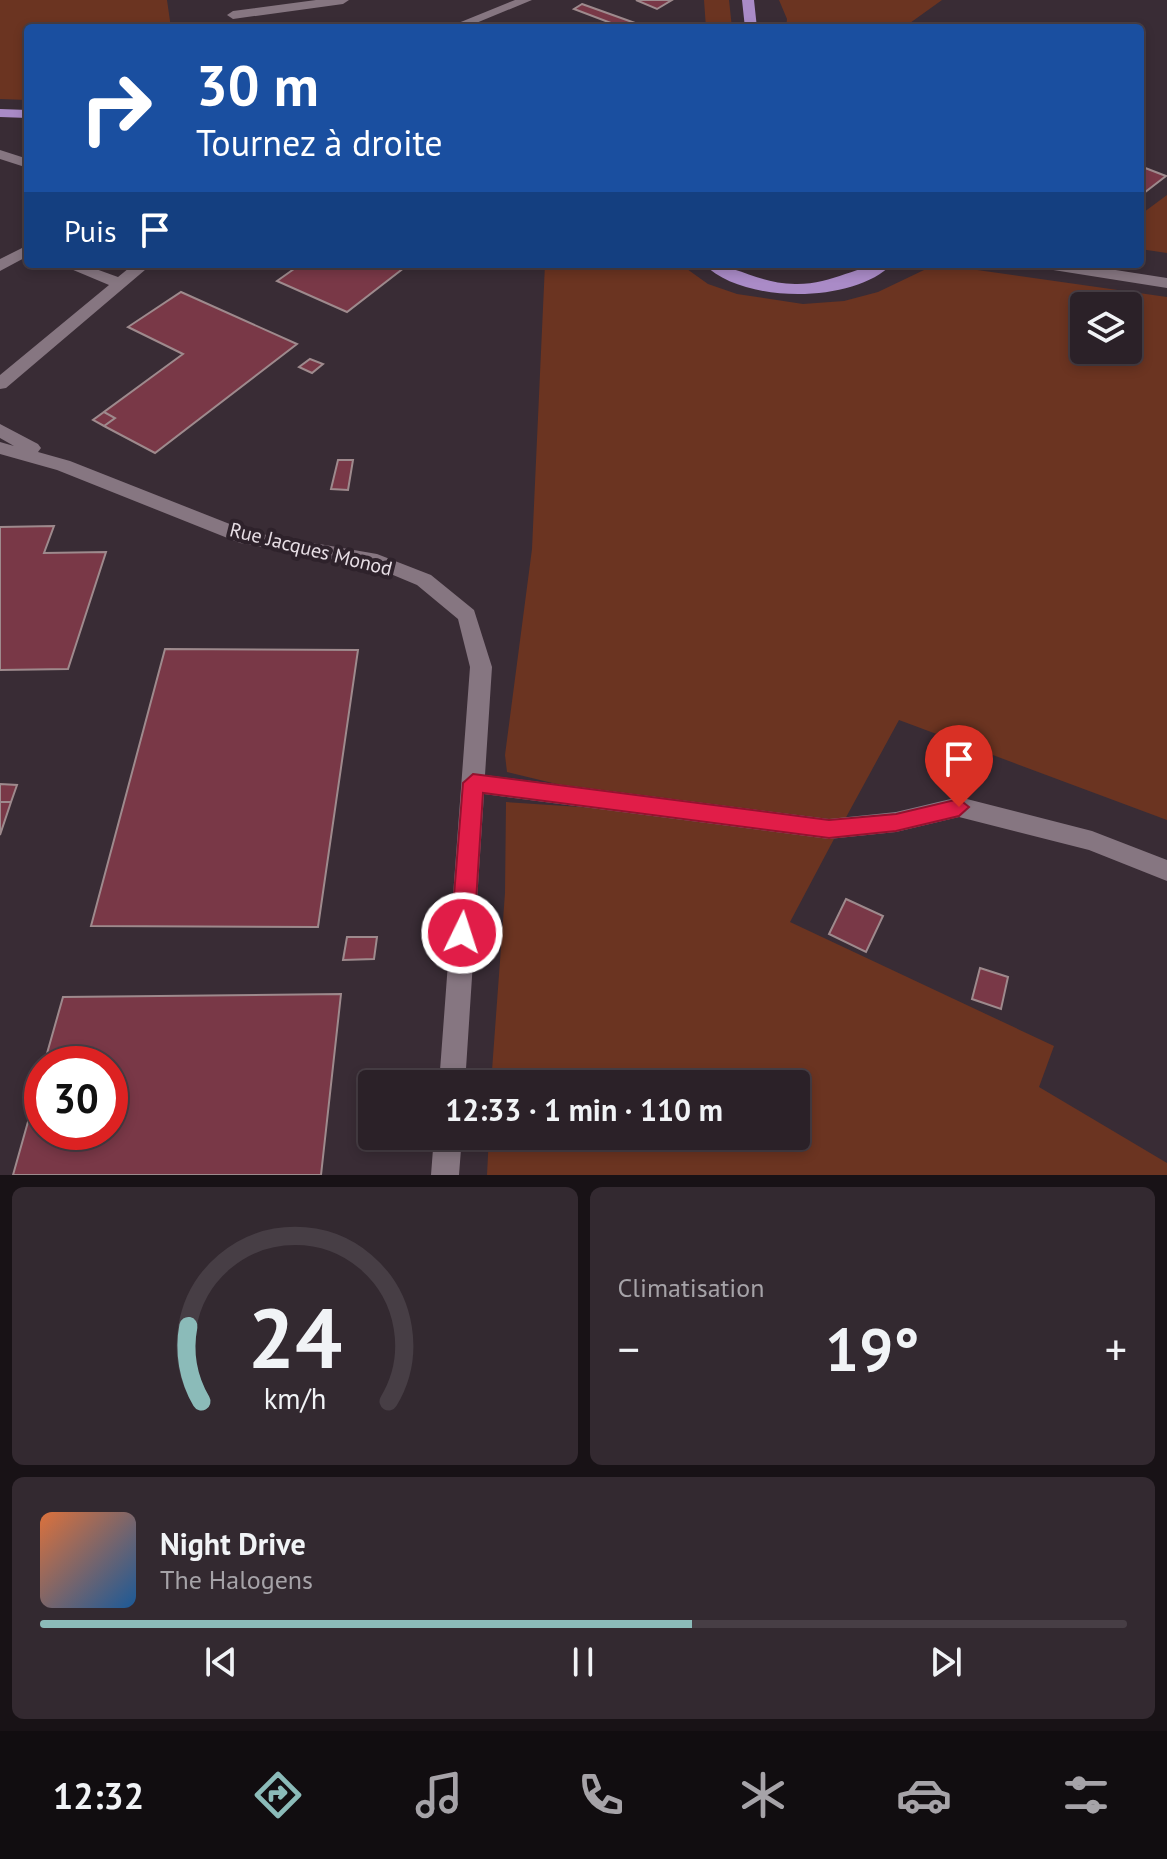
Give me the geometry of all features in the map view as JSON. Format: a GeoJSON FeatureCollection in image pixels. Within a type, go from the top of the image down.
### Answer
{"type":"FeatureCollection","features":[{"type":"Feature","properties":{"kind":"main road"},"geometry":{"type":"LineString","coordinates":[[748,0],[751,24]]}},
{"type":"Feature","properties":{"kind":"main road"},"geometry":{"type":"LineString","coordinates":[[0,113],[24,114]]}},
{"type":"Feature","properties":{"kind":"main road"},"geometry":{"type":"LineString","coordinates":[[721,268],[756,284],[794,290],[831,287],[863,278],[878,268]]}},
{"type":"Feature","properties":{"kind":"street"},"geometry":{"type":"LineString","coordinates":[[234,0],[233,22],[343,0]]}},
{"type":"Feature","properties":{"kind":"street"},"geometry":{"type":"LineString","coordinates":[[463,24],[526,0]]}},
{"type":"Feature","properties":{"kind":"street"},"geometry":{"type":"LineString","coordinates":[[0,154],[24,163]]}},
{"type":"Feature","properties":{"kind":"street"},"geometry":{"type":"LineString","coordinates":[[0,266],[24,252]]}},
{"type":"Feature","properties":{"kind":"street"},"geometry":{"type":"LineString","coordinates":[[78,268],[121,284]]}},
{"type":"Feature","properties":{"kind":"street"},"geometry":{"type":"LineString","coordinates":[[0,384],[139,268]]}},
{"type":"Feature","properties":{"kind":"street"},"geometry":{"type":"LineString","coordinates":[[1072,268],[1167,283]]}},
{"type":"Feature","properties":{"kind":"street"},"geometry":{"type":"LineString","coordinates":[[0,371],[46,348]]}},
{"type":"Feature","properties":{"kind":"street","name":"Rue Jacques Monod"},"geometry":{"type":"LineString","coordinates":[[0,430],[63,465]]}},
{"type":"Feature","properties":{"kind":"street","name":"Rue Jacques Monod"},"geometry":{"type":"LineString","coordinates":[[0,448],[63,465],[247,538],[377,561],[424,580],[467,615],[481,667],[453,1070]]}},
{"type":"Feature","properties":{"kind":"street"},"geometry":{"type":"LineString","coordinates":[[473,783],[829,829],[896,822],[959,807],[1092,841],[1167,871]]}},
{"type":"Feature","properties":{"kind":"street"},"geometry":{"type":"LineString","coordinates":[[445,1175],[447,1150]]}},
{"type":"Feature","properties":{"kind":"shaded area"},"geometry":{"type":"Polygon","coordinates":[[[0,0],[167,0],[170,24],[24,24],[24,100],[0,99],[0,0]]]}},
{"type":"Feature","properties":{"kind":"shaded area"},"geometry":{"type":"Polygon","coordinates":[[[704,0],[729,0],[732,24],[706,24],[704,0]]]}},
{"type":"Feature","properties":{"kind":"shaded area"},"geometry":{"type":"Polygon","coordinates":[[[779,0],[942,0],[909,24],[786,24],[779,0]]]}},
{"type":"Feature","properties":{"kind":"shaded area"},"geometry":{"type":"Polygon","coordinates":[[[1167,195],[1167,253],[1144,250],[1144,212],[1167,195]]]}},
{"type":"Feature","properties":{"kind":"shaded area"},"geometry":{"type":"Polygon","coordinates":[[[545,268],[686,268],[708,284],[737,294],[803,304],[844,301],[878,292],[924,270],[970,269],[1132,292],[1070,292],[1070,364],[1142,364],[1142,293],[1167,297],[1167,820],[899,720],[844,821],[573,788],[507,772],[505,755],[532,549],[545,268]]]}},
{"type":"Feature","properties":{"kind":"shaded area"},"geometry":{"type":"Polygon","coordinates":[[[506,802],[596,808],[834,839],[790,922],[1054,1046],[1039,1087],[1167,1163],[1167,1175],[487,1175],[488,1150],[810,1150],[810,1070],[492,1070],[505,893],[506,802]]]}},
{"type":"Feature","properties":{"kind":"building"},"geometry":{"type":"Polygon","coordinates":[[[636,0],[672,0],[657,9],[636,0]]]}},
{"type":"Feature","properties":{"kind":"building"},"geometry":{"type":"Polygon","coordinates":[[[582,4],[638,24],[613,24],[574,9],[582,4]]]}},
{"type":"Feature","properties":{"kind":"building"},"geometry":{"type":"Polygon","coordinates":[[[1144,168],[1166,176],[1144,193],[1144,168]]]}},
{"type":"Feature","properties":{"kind":"building"},"geometry":{"type":"Polygon","coordinates":[[[295,268],[404,268],[347,312],[277,281],[295,268]]]}},
{"type":"Feature","properties":{"kind":"building"},"geometry":{"type":"Polygon","coordinates":[[[181,292],[297,344],[155,453],[104,426],[115,418],[104,412],[183,354],[128,327],[181,292]]]}},
{"type":"Feature","properties":{"kind":"building"},"geometry":{"type":"Polygon","coordinates":[[[310,359],[323,364],[312,373],[299,367],[310,359]]]}},
{"type":"Feature","properties":{"kind":"building"},"geometry":{"type":"Polygon","coordinates":[[[104,412],[115,418],[104,426],[93,420],[104,412]]]}},
{"type":"Feature","properties":{"kind":"building"},"geometry":{"type":"Polygon","coordinates":[[[338,460],[353,460],[348,490],[331,489],[338,460]]]}},
{"type":"Feature","properties":{"kind":"building"},"geometry":{"type":"Polygon","coordinates":[[[54,526],[44,553],[106,552],[68,669],[0,670],[0,527],[54,526]]]}},
{"type":"Feature","properties":{"kind":"building"},"geometry":{"type":"Polygon","coordinates":[[[165,649],[358,650],[318,927],[91,926],[165,649]]]}},
{"type":"Feature","properties":{"kind":"building"},"geometry":{"type":"Polygon","coordinates":[[[0,784],[17,785],[11,802],[0,802],[0,784]]]}},
{"type":"Feature","properties":{"kind":"building"},"geometry":{"type":"Polygon","coordinates":[[[0,802],[11,802],[0,835],[0,802]]]}},
{"type":"Feature","properties":{"kind":"building"},"geometry":{"type":"Polygon","coordinates":[[[846,899],[883,916],[866,952],[829,934],[846,899]]]}},
{"type":"Feature","properties":{"kind":"building"},"geometry":{"type":"Polygon","coordinates":[[[347,937],[377,937],[374,959],[343,960],[347,937]]]}},
{"type":"Feature","properties":{"kind":"building"},"geometry":{"type":"Polygon","coordinates":[[[980,968],[1008,977],[1001,1009],[972,999],[980,968]]]}},
{"type":"Feature","properties":{"kind":"building"},"geometry":{"type":"Polygon","coordinates":[[[341,994],[321,1175],[13,1175],[24,1136],[24,1150],[128,1150],[128,1046],[49,1046],[63,997],[341,994]]]}},
{"type":"Feature","properties":{"kind":"route"},"geometry":{"type":"LineString","coordinates":[[462,933],[473,783],[829,829],[896,822],[959,807]]}}]}
